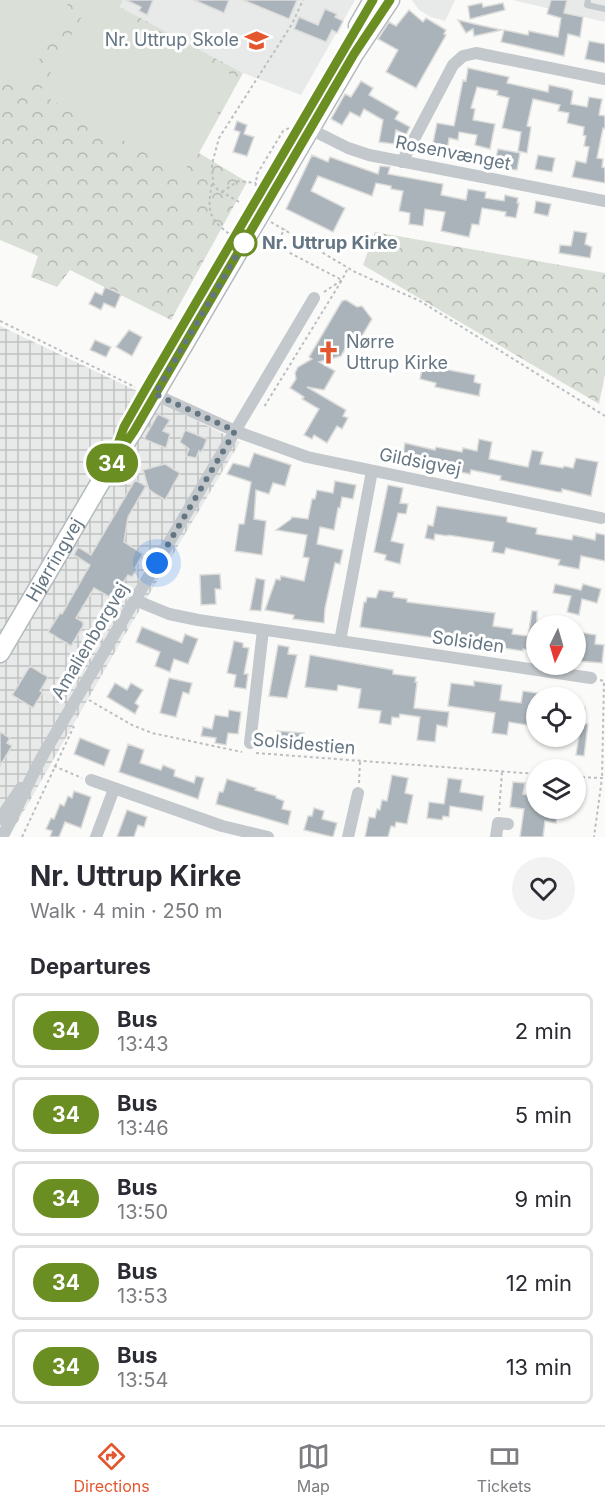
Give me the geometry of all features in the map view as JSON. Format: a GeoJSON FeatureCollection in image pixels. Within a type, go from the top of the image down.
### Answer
{"type":"FeatureCollection","features":[{"type":"Feature","properties":{"kind":"main road","name":"Hjørringvej"},"geometry":{"type":"LineString","coordinates":[[150,392],[305,126],[373,0]]}},
{"type":"Feature","properties":{"kind":"main road","name":"Hjørringvej"},"geometry":{"type":"LineString","coordinates":[[0,653],[110,466],[134,431],[150,392],[234,236],[246,202],[305,126],[390,0]]}},
{"type":"Feature","properties":{"kind":"street"},"geometry":{"type":"LineString","coordinates":[[402,162],[453,65],[463,56],[476,53],[605,79]]}},
{"type":"Feature","properties":{"kind":"street","name":"Rosenvænget"},"geometry":{"type":"LineString","coordinates":[[305,126],[358,151],[402,162],[605,201]]}},
{"type":"Feature","properties":{"kind":"street","name":"Amalienborgvej"},"geometry":{"type":"LineString","coordinates":[[0,819],[31,776],[314,298]]}},
{"type":"Feature","properties":{"kind":"street"},"geometry":{"type":"LineString","coordinates":[[150,392],[235,431]]}},
{"type":"Feature","properties":{"kind":"street","name":"Gildsigvej"},"geometry":{"type":"LineString","coordinates":[[235,431],[307,457],[601,518]]}},
{"type":"Feature","properties":{"kind":"street"},"geometry":{"type":"LineString","coordinates":[[340,641],[372,471]]}},
{"type":"Feature","properties":{"kind":"street","name":"Solsiden"},"geometry":{"type":"LineString","coordinates":[[135,600],[169,614],[263,630],[600,679]]}},
{"type":"Feature","properties":{"kind":"street"},"geometry":{"type":"LineString","coordinates":[[250,742],[263,630]]}},
{"type":"Feature","properties":{"kind":"street","name":"Amalienborgvej"},"geometry":{"type":"LineString","coordinates":[[2,837],[17,811],[31,776]]}},
{"type":"Feature","properties":{"kind":"street"},"geometry":{"type":"LineString","coordinates":[[91,780],[221,831],[268,837]]}},
{"type":"Feature","properties":{"kind":"street"},"geometry":{"type":"LineString","coordinates":[[96,837],[114,789]]}},
{"type":"Feature","properties":{"kind":"street"},"geometry":{"type":"LineString","coordinates":[[348,837],[358,793]]}},
{"type":"Feature","properties":{"kind":"street"},"geometry":{"type":"LineString","coordinates":[[496,837],[503,824]]}},
{"type":"Feature","properties":{"kind":"lane"},"geometry":{"type":"LineString","coordinates":[[588,0],[587,5],[605,9]]}},
{"type":"Feature","properties":{"kind":"path"},"geometry":{"type":"LineString","coordinates":[[234,236],[215,220],[208,206],[213,183],[212,164],[219,138],[292,24],[303,0]]}},
{"type":"Feature","properties":{"kind":"path"},"geometry":{"type":"LineString","coordinates":[[213,183],[222,192],[246,202],[258,174],[283,131],[305,126]]}},
{"type":"Feature","properties":{"kind":"path"},"geometry":{"type":"LineString","coordinates":[[222,192],[238,181],[256,183]]}},
{"type":"Feature","properties":{"kind":"path"},"geometry":{"type":"LineString","coordinates":[[269,220],[355,272],[420,301],[605,416]]}},
{"type":"Feature","properties":{"kind":"path"},"geometry":{"type":"LineString","coordinates":[[275,245],[285,229]]}},
{"type":"Feature","properties":{"kind":"path"},"geometry":{"type":"LineString","coordinates":[[314,298],[342,280],[348,268]]}},
{"type":"Feature","properties":{"kind":"path"},"geometry":{"type":"LineString","coordinates":[[0,321],[126,384],[150,392]]}},
{"type":"Feature","properties":{"kind":"path"},"geometry":{"type":"LineString","coordinates":[[594,837],[602,778],[600,679]]}},
{"type":"Feature","properties":{"kind":"path","name":"Solsidestien"},"geometry":{"type":"LineString","coordinates":[[80,693],[132,725],[152,733],[246,753],[526,773]]}},
{"type":"Feature","properties":{"kind":"path"},"geometry":{"type":"LineString","coordinates":[[358,793],[360,762]]}},
{"type":"Feature","properties":{"kind":"path"},"geometry":{"type":"LineString","coordinates":[[22,837],[54,766],[91,780]]}},
{"type":"Feature","properties":{"kind":"path"},"geometry":{"type":"LineString","coordinates":[[502,772],[503,824]]}},
{"type":"Feature","properties":{"kind":"path"},"geometry":{"type":"LineString","coordinates":[[586,777],[602,778]]}},
{"type":"Feature","properties":{"kind":"shaded area","name":"Nr. Uttrup Skole"},"geometry":{"type":"Polygon","coordinates":[[[123,0],[355,0],[301,95],[243,73],[120,7],[123,0]]]}},
{"type":"Feature","properties":{"kind":"shaded area"},"geometry":{"type":"Polygon","coordinates":[[[412,0],[455,0],[445,21],[419,10],[412,0]]]}},
{"type":"Feature","properties":{"kind":"shaded area"},"geometry":{"type":"Polygon","coordinates":[[[513,0],[605,0],[605,22],[513,0]]]}},
{"type":"Feature","properties":{"kind":"shaded area"},"geometry":{"type":"Polygon","coordinates":[[[0,326],[240,442],[123,638],[9,837],[0,837],[0,326]]]}},
{"type":"Feature","properties":{"kind":"green space"},"geometry":{"type":"Polygon","coordinates":[[[0,0],[123,0],[120,7],[243,73],[199,153],[247,182],[171,320],[70,270],[57,287],[31,277],[38,256],[0,240],[0,0]]]}},
{"type":"Feature","properties":{"kind":"green space"},"geometry":{"type":"Polygon","coordinates":[[[0,0],[70,0],[27,83],[0,69],[0,0]]]}},
{"type":"Feature","properties":{"kind":"green space"},"geometry":{"type":"Polygon","coordinates":[[[91,0],[98,0],[237,78],[183,174],[39,93],[91,0]]]}},
{"type":"Feature","properties":{"kind":"green space"},"geometry":{"type":"Polygon","coordinates":[[[375,232],[605,273],[605,374],[599,404],[363,265],[375,232]]]}},
{"type":"Feature","properties":{"kind":"building"},"geometry":{"type":"Polygon","coordinates":[[[126,0],[153,0],[147,15],[139,11],[141,7],[126,0]]]}},
{"type":"Feature","properties":{"kind":"building"},"geometry":{"type":"Polygon","coordinates":[[[194,0],[229,0],[224,13],[194,0]]]}},
{"type":"Feature","properties":{"kind":"building"},"geometry":{"type":"Polygon","coordinates":[[[243,0],[297,0],[289,19],[243,0]]]}},
{"type":"Feature","properties":{"kind":"building"},"geometry":{"type":"Polygon","coordinates":[[[551,0],[567,0],[564,13],[583,17],[580,37],[568,34],[564,56],[501,42],[504,30],[528,35],[529,31],[558,37],[561,18],[547,14],[551,0]]]}},
{"type":"Feature","properties":{"kind":"building"},"geometry":{"type":"Polygon","coordinates":[[[482,3],[483,7],[503,3],[505,10],[470,19],[468,6],[482,3]]]}},
{"type":"Feature","properties":{"kind":"building"},"geometry":{"type":"Polygon","coordinates":[[[325,9],[337,14],[335,17],[343,21],[337,33],[332,30],[326,42],[294,29],[299,17],[318,25],[325,9]]]}},
{"type":"Feature","properties":{"kind":"building"},"geometry":{"type":"Polygon","coordinates":[[[409,10],[423,22],[426,18],[446,30],[444,34],[446,35],[416,88],[386,72],[398,50],[378,39],[389,22],[396,26],[409,10]]]}},
{"type":"Feature","properties":{"kind":"building"},"geometry":{"type":"Polygon","coordinates":[[[458,20],[502,30],[474,36],[473,29],[466,33],[458,20]]]}},
{"type":"Feature","properties":{"kind":"building"},"geometry":{"type":"Polygon","coordinates":[[[589,41],[605,44],[605,63],[585,59],[589,41]]]}},
{"type":"Feature","properties":{"kind":"building"},"geometry":{"type":"Polygon","coordinates":[[[468,68],[509,77],[507,83],[548,92],[549,85],[568,89],[573,91],[571,104],[587,107],[589,97],[602,99],[599,115],[605,116],[605,129],[603,128],[597,158],[603,159],[605,183],[572,177],[576,161],[586,163],[589,147],[584,146],[586,136],[583,135],[584,127],[567,123],[569,113],[558,111],[560,105],[533,99],[527,126],[531,127],[527,153],[518,151],[521,132],[502,128],[509,98],[497,95],[498,91],[477,87],[471,108],[475,109],[473,120],[495,124],[490,149],[475,145],[477,135],[459,132],[458,140],[449,138],[448,146],[433,143],[437,123],[454,126],[463,80],[466,81],[468,68]]]}},
{"type":"Feature","properties":{"kind":"building"},"geometry":{"type":"Polygon","coordinates":[[[361,81],[373,88],[369,95],[399,112],[395,119],[410,127],[406,135],[396,130],[394,144],[379,142],[383,120],[364,109],[360,117],[350,112],[342,125],[331,119],[345,94],[351,97],[361,81]]]}},
{"type":"Feature","properties":{"kind":"building"},"geometry":{"type":"Polygon","coordinates":[[[237,121],[247,125],[244,134],[254,137],[247,156],[233,152],[240,132],[234,130],[237,121]]]}},
{"type":"Feature","properties":{"kind":"building"},"geometry":{"type":"Polygon","coordinates":[[[498,149],[520,153],[517,170],[508,169],[509,163],[495,161],[498,149]]]}},
{"type":"Feature","properties":{"kind":"building"},"geometry":{"type":"Polygon","coordinates":[[[312,155],[328,162],[330,157],[378,174],[380,166],[390,167],[388,174],[443,184],[441,195],[466,200],[468,189],[486,192],[485,198],[504,201],[505,195],[518,198],[516,218],[505,216],[506,212],[482,208],[479,225],[472,224],[469,237],[441,231],[445,212],[425,209],[423,226],[409,224],[410,213],[399,211],[403,191],[391,189],[391,186],[376,183],[372,196],[318,176],[311,191],[345,208],[333,232],[286,209],[312,155]]]}},
{"type":"Feature","properties":{"kind":"building"},"geometry":{"type":"Polygon","coordinates":[[[538,155],[555,158],[552,172],[535,169],[538,155]]]}},
{"type":"Feature","properties":{"kind":"building"},"geometry":{"type":"Polygon","coordinates":[[[536,201],[551,204],[548,216],[534,213],[536,201]]]}},
{"type":"Feature","properties":{"kind":"building"},"geometry":{"type":"Polygon","coordinates":[[[574,231],[587,233],[585,244],[592,247],[590,258],[559,253],[560,245],[571,246],[574,231]]]}},
{"type":"Feature","properties":{"kind":"building"},"geometry":{"type":"Polygon","coordinates":[[[105,287],[121,294],[115,308],[104,303],[101,310],[89,304],[95,292],[102,295],[105,287]]]}},
{"type":"Feature","properties":{"kind":"building","name":"Nørre Uttrup Kirke"},"geometry":{"type":"Polygon","coordinates":[[[346,300],[357,307],[362,306],[372,319],[352,348],[345,349],[341,356],[319,362],[335,371],[324,390],[307,387],[346,410],[343,416],[348,418],[342,429],[337,426],[327,443],[314,435],[312,439],[304,435],[319,409],[302,399],[304,397],[290,388],[296,379],[295,373],[298,367],[312,359],[309,357],[342,301],[346,300]]]}},
{"type":"Feature","properties":{"kind":"building"},"geometry":{"type":"Polygon","coordinates":[[[129,330],[142,337],[132,356],[116,347],[129,330]]]}},
{"type":"Feature","properties":{"kind":"building"},"geometry":{"type":"Polygon","coordinates":[[[95,340],[111,347],[106,357],[90,350],[95,340]]]}},
{"type":"Feature","properties":{"kind":"building"},"geometry":{"type":"Polygon","coordinates":[[[423,365],[475,375],[474,382],[481,384],[479,396],[435,387],[436,383],[420,379],[423,365]]]}},
{"type":"Feature","properties":{"kind":"building"},"geometry":{"type":"Polygon","coordinates":[[[158,414],[170,420],[163,431],[170,434],[166,448],[144,439],[158,414]]]}},
{"type":"Feature","properties":{"kind":"building"},"geometry":{"type":"Polygon","coordinates":[[[185,430],[207,439],[196,458],[186,456],[189,449],[180,442],[185,430]]]}},
{"type":"Feature","properties":{"kind":"building"},"geometry":{"type":"Polygon","coordinates":[[[479,439],[492,442],[489,459],[528,467],[532,450],[543,452],[540,464],[573,468],[576,458],[598,462],[591,496],[562,489],[562,492],[558,492],[500,480],[501,476],[471,470],[470,474],[402,460],[405,443],[435,450],[436,447],[462,452],[463,448],[477,451],[479,439]]]}},
{"type":"Feature","properties":{"kind":"building"},"geometry":{"type":"Polygon","coordinates":[[[254,453],[291,465],[285,486],[273,483],[269,494],[256,490],[254,519],[266,521],[262,555],[235,551],[239,524],[244,524],[251,482],[227,474],[233,463],[249,467],[254,453]]]}},
{"type":"Feature","properties":{"kind":"building"},"geometry":{"type":"Polygon","coordinates":[[[165,464],[180,473],[165,500],[149,490],[143,470],[165,464]]]}},
{"type":"Feature","properties":{"kind":"building"},"geometry":{"type":"Polygon","coordinates":[[[135,480],[146,486],[128,517],[124,542],[143,554],[132,577],[128,575],[113,599],[94,588],[76,618],[83,622],[83,626],[71,646],[48,632],[60,613],[62,614],[90,565],[74,555],[78,547],[91,555],[135,480]]]}},
{"type":"Feature","properties":{"kind":"building"},"geometry":{"type":"Polygon","coordinates":[[[335,481],[356,485],[353,499],[342,497],[334,530],[320,527],[317,544],[343,550],[340,564],[335,563],[324,623],[293,619],[294,615],[265,610],[276,579],[280,580],[281,576],[304,581],[309,558],[303,557],[307,535],[276,530],[292,517],[308,519],[312,499],[315,499],[317,490],[333,493],[335,481]]]}},
{"type":"Feature","properties":{"kind":"building"},"geometry":{"type":"Polygon","coordinates":[[[388,485],[403,488],[400,503],[408,504],[406,514],[398,513],[391,541],[404,544],[400,564],[385,560],[386,555],[374,552],[388,485]]]}},
{"type":"Feature","properties":{"kind":"building"},"geometry":{"type":"Polygon","coordinates":[[[437,506],[507,517],[507,522],[537,528],[536,534],[572,540],[573,535],[595,540],[596,533],[605,535],[605,561],[581,556],[579,569],[558,565],[560,560],[506,548],[504,554],[492,552],[494,542],[435,534],[434,540],[425,538],[428,525],[433,526],[437,506]]]}},
{"type":"Feature","properties":{"kind":"building"},"geometry":{"type":"Polygon","coordinates":[[[220,574],[221,589],[215,589],[216,604],[201,605],[200,575],[220,574]]]}},
{"type":"Feature","properties":{"kind":"building"},"geometry":{"type":"Polygon","coordinates":[[[256,578],[265,580],[261,611],[250,610],[256,578]]]}},
{"type":"Feature","properties":{"kind":"building"},"geometry":{"type":"Polygon","coordinates":[[[555,584],[581,590],[583,584],[601,589],[597,603],[582,599],[579,615],[567,612],[571,596],[553,593],[555,584]]]}},
{"type":"Feature","properties":{"kind":"building"},"geometry":{"type":"Polygon","coordinates":[[[379,590],[394,592],[393,597],[407,599],[407,602],[495,613],[493,626],[513,629],[512,634],[526,636],[526,649],[523,651],[360,627],[364,602],[367,597],[376,598],[379,590]]]}},
{"type":"Feature","properties":{"kind":"building"},"geometry":{"type":"Polygon","coordinates":[[[142,627],[182,643],[185,634],[198,639],[188,664],[174,659],[170,672],[155,666],[160,652],[136,642],[142,627]]]}},
{"type":"Feature","properties":{"kind":"building"},"geometry":{"type":"Polygon","coordinates":[[[586,633],[596,635],[595,644],[604,645],[602,663],[586,662],[586,633]]]}},
{"type":"Feature","properties":{"kind":"building"},"geometry":{"type":"Polygon","coordinates":[[[234,641],[243,643],[243,647],[249,648],[244,674],[248,674],[246,689],[234,687],[236,675],[227,673],[234,641]]]}},
{"type":"Feature","properties":{"kind":"building"},"geometry":{"type":"Polygon","coordinates":[[[278,645],[289,647],[288,654],[297,655],[287,698],[269,696],[278,645]]]}},
{"type":"Feature","properties":{"kind":"building"},"geometry":{"type":"Polygon","coordinates":[[[310,655],[393,670],[393,674],[416,677],[414,708],[449,712],[447,727],[437,725],[435,742],[417,740],[420,717],[400,714],[399,718],[392,717],[391,725],[379,723],[381,711],[358,708],[361,689],[338,685],[337,691],[305,687],[310,655]]]}},
{"type":"Feature","properties":{"kind":"building"},"geometry":{"type":"Polygon","coordinates":[[[30,666],[48,677],[40,691],[43,692],[33,708],[12,695],[30,666]]]}},
{"type":"Feature","properties":{"kind":"building"},"geometry":{"type":"Polygon","coordinates":[[[169,678],[192,683],[189,694],[183,692],[176,717],[160,713],[169,678]]]}},
{"type":"Feature","properties":{"kind":"building"},"geometry":{"type":"Polygon","coordinates":[[[474,681],[502,685],[500,700],[521,703],[523,691],[526,691],[526,725],[509,722],[507,735],[492,733],[495,713],[448,706],[451,683],[474,686],[474,681]]]}},
{"type":"Feature","properties":{"kind":"building"},"geometry":{"type":"Polygon","coordinates":[[[115,683],[127,690],[131,683],[143,690],[135,703],[139,706],[135,714],[107,697],[115,683]]]}},
{"type":"Feature","properties":{"kind":"building"},"geometry":{"type":"Polygon","coordinates":[[[229,710],[241,712],[238,734],[228,733],[226,745],[215,743],[216,738],[201,736],[203,727],[212,729],[215,715],[228,717],[229,710]]]}},
{"type":"Feature","properties":{"kind":"building"},"geometry":{"type":"Polygon","coordinates":[[[277,731],[304,733],[302,748],[276,746],[277,731]]]}},
{"type":"Feature","properties":{"kind":"building"},"geometry":{"type":"Polygon","coordinates":[[[0,732],[10,738],[7,743],[12,746],[0,766],[0,732]]]}},
{"type":"Feature","properties":{"kind":"building"},"geometry":{"type":"Polygon","coordinates":[[[80,738],[110,750],[104,766],[74,754],[80,738]]]}},
{"type":"Feature","properties":{"kind":"building"},"geometry":{"type":"Polygon","coordinates":[[[128,744],[144,750],[140,763],[161,770],[163,765],[175,770],[174,776],[194,783],[196,776],[204,778],[198,799],[119,772],[128,744]]]}},
{"type":"Feature","properties":{"kind":"building"},"geometry":{"type":"Polygon","coordinates":[[[577,747],[585,747],[584,756],[576,755],[577,747]]]}},
{"type":"Feature","properties":{"kind":"building"},"geometry":{"type":"Polygon","coordinates":[[[392,775],[408,778],[405,793],[413,795],[407,824],[396,822],[395,827],[391,826],[388,837],[365,837],[369,817],[375,818],[382,800],[387,801],[392,775]]]}},
{"type":"Feature","properties":{"kind":"building"},"geometry":{"type":"Polygon","coordinates":[[[448,778],[462,780],[460,792],[484,796],[482,811],[450,806],[449,817],[443,816],[442,820],[427,818],[429,802],[444,804],[448,778]]]}},
{"type":"Feature","properties":{"kind":"building"},"geometry":{"type":"Polygon","coordinates":[[[227,779],[256,788],[255,790],[276,796],[284,801],[282,809],[291,811],[288,825],[216,804],[219,792],[223,792],[227,779]]]}},
{"type":"Feature","properties":{"kind":"building"},"geometry":{"type":"Polygon","coordinates":[[[513,782],[525,783],[523,794],[526,794],[526,819],[556,819],[556,823],[545,821],[543,837],[520,837],[524,809],[510,807],[513,782]]]}},
{"type":"Feature","properties":{"kind":"building"},"geometry":{"type":"Polygon","coordinates":[[[74,791],[91,797],[81,828],[65,822],[59,837],[50,837],[52,831],[46,829],[51,818],[54,819],[60,804],[64,806],[68,796],[72,798],[74,791]]]}},
{"type":"Feature","properties":{"kind":"building"},"geometry":{"type":"Polygon","coordinates":[[[314,808],[324,811],[322,819],[337,823],[333,837],[304,830],[308,816],[312,816],[314,808]]]}},
{"type":"Feature","properties":{"kind":"building"},"geometry":{"type":"Polygon","coordinates":[[[127,810],[147,817],[144,827],[138,825],[134,837],[117,837],[127,810]]]}},
{"type":"Feature","properties":{"kind":"bus line","name":"34"},"geometry":{"type":"LineString","coordinates":[[373,0],[124,427],[110,466],[134,431],[354,54],[390,0]]}},
{"type":"Feature","properties":{"kind":"place","name":"Nr. Uttrup Skole"},"geometry":{"type":"Point","coordinates":[257,40]}},
{"type":"Feature","properties":{"kind":"place","name":"Nr. Uttrup Kirke"},"geometry":{"type":"Point","coordinates":[244,243]}},
{"type":"Feature","properties":{"kind":"place","name":"Nørre Uttrup Kirke"},"geometry":{"type":"Point","coordinates":[328,352]}},
{"type":"Feature","properties":{"kind":"route"},"geometry":{"type":"LineString","coordinates":[[157,563],[235,431],[155,394],[244,243]]}}]}
